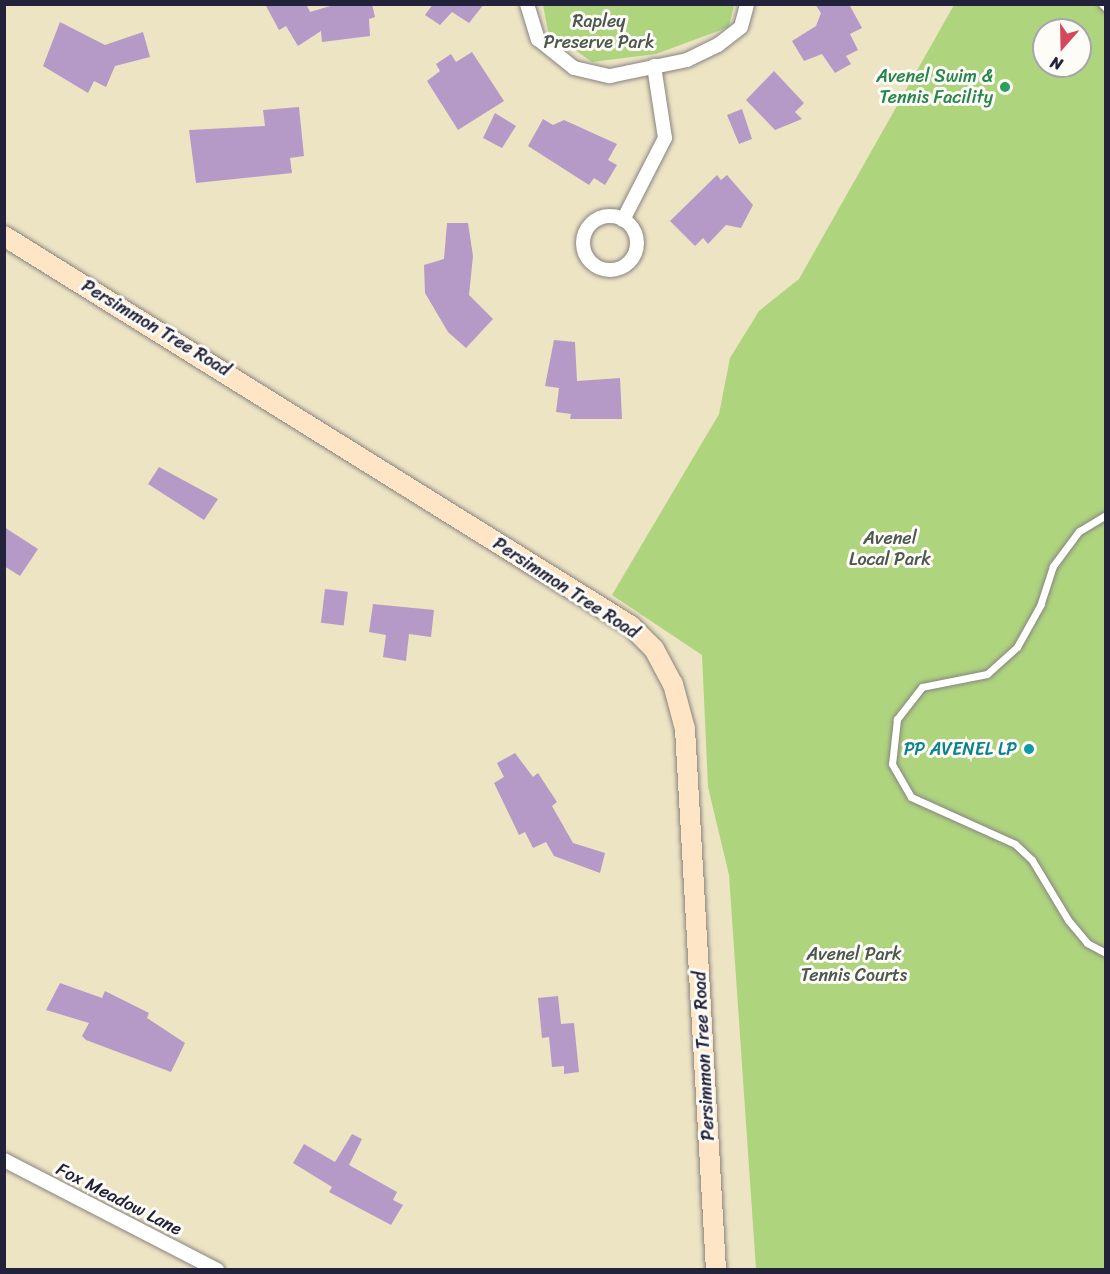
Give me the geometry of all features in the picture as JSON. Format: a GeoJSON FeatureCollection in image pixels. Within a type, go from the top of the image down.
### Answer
{"type":"FeatureCollection","features":[{"type":"Feature","properties":{"kind":"main road","name":"Persimmon Tree Road"},"geometry":{"type":"LineString","coordinates":[[4,236],[621,620],[654,649],[674,684],[685,729],[716,1269]]}},
{"type":"Feature","properties":{"kind":"street"},"geometry":{"type":"LineString","coordinates":[[527,4],[538,39],[574,68],[610,76],[654,66],[718,45],[741,27],[747,4]]}},
{"type":"Feature","properties":{"kind":"street"},"geometry":{"type":"LineString","coordinates":[[623,220],[665,138],[654,66]]}},
{"type":"Feature","properties":{"kind":"street","name":"Fox Meadow Lane"},"geometry":{"type":"LineString","coordinates":[[4,1160],[217,1269]]}},
{"type":"Feature","properties":{"kind":"lane"},"geometry":{"type":"LineString","coordinates":[[1102,4],[1106,8]]}},
{"type":"Feature","properties":{"kind":"lane"},"geometry":{"type":"LineString","coordinates":[[1106,515],[1079,531],[1053,566],[1041,604],[1017,647],[987,674],[922,687],[897,719],[892,764],[911,797],[1015,844],[1032,860],[1068,920],[1087,943],[1106,953]]}},
{"type":"Feature","properties":{"kind":"green space","name":"Rapley Preserve Park"},"geometry":{"type":"Polygon","coordinates":[[[543,4],[734,5],[729,27],[656,54],[592,62],[548,31],[543,4]]]}},
{"type":"Feature","properties":{"kind":"green space","name":"Avenel Local Park"},"geometry":{"type":"Polygon","coordinates":[[[954,5],[1105,5],[1105,1269],[756,1269],[729,875],[708,787],[702,655],[612,595],[719,414],[730,358],[759,311],[799,279],[954,5]]]}},
{"type":"Feature","properties":{"kind":"building"},"geometry":{"type":"Polygon","coordinates":[[[265,4],[306,4],[310,12],[337,4],[372,4],[375,17],[369,19],[370,36],[322,42],[321,31],[298,46],[286,26],[279,30],[265,4]]]}},
{"type":"Feature","properties":{"kind":"building"},"geometry":{"type":"Polygon","coordinates":[[[433,4],[484,4],[469,23],[452,12],[440,25],[425,15],[433,4]]]}},
{"type":"Feature","properties":{"kind":"building"},"geometry":{"type":"Polygon","coordinates":[[[815,4],[849,4],[862,28],[850,34],[858,50],[846,56],[851,64],[835,73],[822,54],[804,61],[792,41],[816,26],[821,13],[815,4]]]}},
{"type":"Feature","properties":{"kind":"building"},"geometry":{"type":"Polygon","coordinates":[[[60,22],[105,45],[143,32],[150,57],[115,66],[106,87],[94,81],[88,93],[43,66],[60,22]]]}},
{"type":"Feature","properties":{"kind":"building"},"geometry":{"type":"Polygon","coordinates":[[[472,52],[504,101],[458,130],[427,81],[440,71],[436,64],[451,54],[456,62],[472,52]]]}},
{"type":"Feature","properties":{"kind":"building"},"geometry":{"type":"Polygon","coordinates":[[[774,71],[804,103],[795,112],[802,119],[775,130],[746,100],[774,71]]]}},
{"type":"Feature","properties":{"kind":"building"},"geometry":{"type":"Polygon","coordinates":[[[299,107],[304,156],[290,158],[292,173],[196,183],[189,130],[265,126],[263,110],[299,107]]]}},
{"type":"Feature","properties":{"kind":"building"},"geometry":{"type":"Polygon","coordinates":[[[742,109],[752,139],[739,144],[727,115],[742,109]]]}},
{"type":"Feature","properties":{"kind":"building"},"geometry":{"type":"Polygon","coordinates":[[[495,113],[516,126],[502,148],[483,138],[495,113]]]}},
{"type":"Feature","properties":{"kind":"building"},"geometry":{"type":"Polygon","coordinates":[[[543,119],[553,125],[564,120],[617,144],[608,160],[617,165],[605,185],[594,178],[589,185],[528,146],[543,119]]]}},
{"type":"Feature","properties":{"kind":"building"},"geometry":{"type":"Polygon","coordinates":[[[717,175],[721,180],[727,175],[753,205],[741,228],[726,225],[708,244],[703,238],[695,246],[670,221],[717,175]]]}},
{"type":"Feature","properties":{"kind":"building"},"geometry":{"type":"Polygon","coordinates":[[[447,223],[468,223],[473,256],[469,295],[493,319],[466,348],[448,332],[425,293],[424,265],[444,259],[447,223]]]}},
{"type":"Feature","properties":{"kind":"building"},"geometry":{"type":"Polygon","coordinates":[[[554,340],[575,342],[577,381],[620,378],[622,419],[570,419],[571,414],[556,412],[559,388],[545,386],[554,340]]]}},
{"type":"Feature","properties":{"kind":"building"},"geometry":{"type":"Polygon","coordinates":[[[159,467],[218,499],[204,520],[148,484],[159,467]]]}},
{"type":"Feature","properties":{"kind":"building"},"geometry":{"type":"Polygon","coordinates":[[[4,527],[38,549],[20,576],[4,566],[4,527]]]}},
{"type":"Feature","properties":{"kind":"building"},"geometry":{"type":"Polygon","coordinates":[[[325,589],[348,592],[344,626],[321,623],[325,589]]]}},
{"type":"Feature","properties":{"kind":"building"},"geometry":{"type":"Polygon","coordinates":[[[373,604],[434,610],[431,637],[409,634],[406,661],[383,657],[386,635],[369,632],[373,604]]]}},
{"type":"Feature","properties":{"kind":"building"},"geometry":{"type":"Polygon","coordinates":[[[515,753],[533,777],[538,773],[557,802],[552,806],[573,843],[605,853],[600,873],[554,856],[546,842],[533,848],[525,832],[519,835],[494,783],[504,777],[497,763],[515,753]]]}},
{"type":"Feature","properties":{"kind":"building"},"geometry":{"type":"Polygon","coordinates":[[[60,983],[102,998],[105,991],[149,1013],[147,1018],[185,1043],[171,1072],[86,1040],[82,1036],[89,1023],[46,1010],[60,983]]]}},
{"type":"Feature","properties":{"kind":"building"},"geometry":{"type":"Polygon","coordinates":[[[558,996],[561,1024],[574,1023],[579,1072],[564,1074],[564,1066],[552,1067],[549,1037],[542,1038],[538,998],[558,996]]]}},
{"type":"Feature","properties":{"kind":"building"},"geometry":{"type":"Polygon","coordinates":[[[352,1134],[362,1139],[349,1165],[397,1192],[393,1200],[403,1205],[391,1225],[329,1192],[332,1187],[293,1163],[304,1144],[335,1162],[352,1134]]]}},
{"type":"Feature","properties":{"kind":"place","name":"Avenel Swim & Tennis Facility"},"geometry":{"type":"Point","coordinates":[1005,87]}},
{"type":"Feature","properties":{"kind":"place","name":"PP AVENEL LP"},"geometry":{"type":"Point","coordinates":[1029,749]}},
{"type":"Feature","properties":{"kind":"park label","name":"Avenel Park Tennis Courts"},"geometry":{"type":"Point","coordinates":[854,965]}}]}
